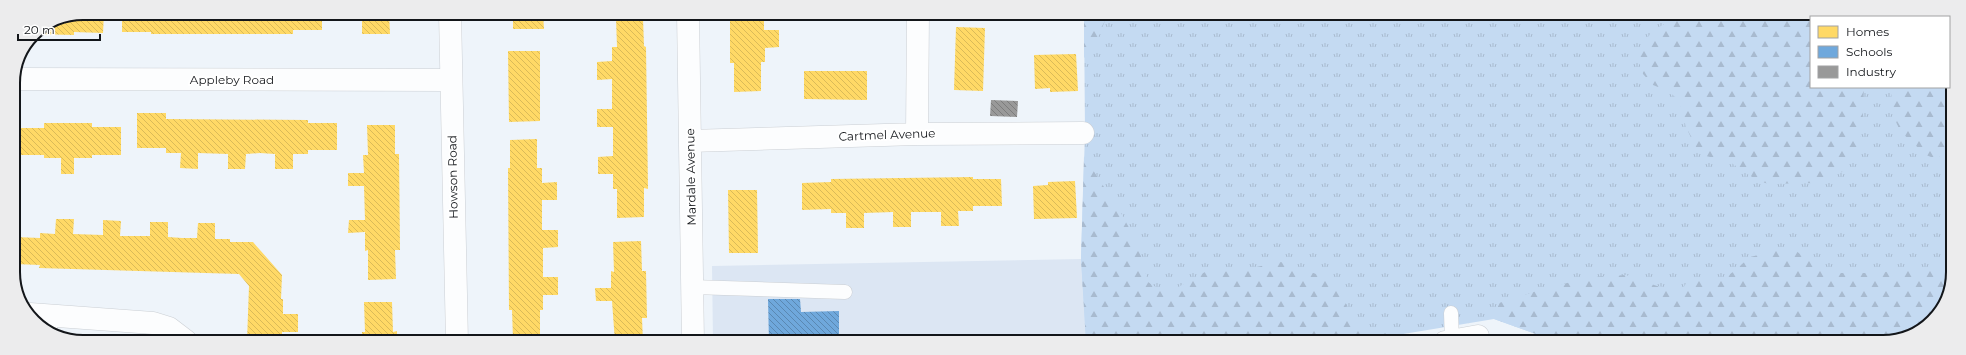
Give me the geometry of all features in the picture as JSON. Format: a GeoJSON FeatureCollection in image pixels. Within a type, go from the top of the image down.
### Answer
{"type":"FeatureCollection","features":[{"type":"Feature","properties":{"kind":"street","name":"Howson Road"},"geometry":{"type":"LineString","coordinates":[[450,20],[457,335]]}},
{"type":"Feature","properties":{"kind":"street","name":"Mardale Avenue"},"geometry":{"type":"LineString","coordinates":[[688,20],[693,335]]}},
{"type":"Feature","properties":{"kind":"street"},"geometry":{"type":"LineString","coordinates":[[917,134],[918,20]]}},
{"type":"Feature","properties":{"kind":"street","name":"Appleby Road"},"geometry":{"type":"LineString","coordinates":[[20,79],[451,80]]}},
{"type":"Feature","properties":{"kind":"street","name":"Cartmel Avenue"},"geometry":{"type":"LineString","coordinates":[[690,141],[917,134],[1083,133]]}},
{"type":"Feature","properties":{"kind":"street"},"geometry":{"type":"LineString","coordinates":[[44,320],[153,323],[169,328],[178,335]]}},
{"type":"Feature","properties":{"kind":"lane"},"geometry":{"type":"LineString","coordinates":[[692,287],[846,292]]}},
{"type":"Feature","properties":{"kind":"lane"},"geometry":{"type":"LineString","coordinates":[[1450,335],[1451,313]]}},
{"type":"Feature","properties":{"kind":"shaded area"},"geometry":{"type":"Polygon","coordinates":[[[1081,259],[1086,335],[713,335],[712,266],[1081,259]]]}},
{"type":"Feature","properties":{"kind":"green space"},"geometry":{"type":"Polygon","coordinates":[[[1084,20],[1810,20],[1810,88],[1946,88],[1946,272],[1944,288],[1940,300],[1925,319],[1907,330],[1895,334],[1883,335],[1539,335],[1494,319],[1397,335],[1086,335],[1081,259],[1085,133],[1084,20]]]}},
{"type":"Feature","properties":{"kind":"green space"},"geometry":{"type":"Polygon","coordinates":[[[1084,20],[1105,20],[1094,48],[1084,58],[1084,20]]]}},
{"type":"Feature","properties":{"kind":"green space"},"geometry":{"type":"Polygon","coordinates":[[[1671,20],[1810,20],[1810,88],[1864,88],[1862,129],[1858,150],[1842,172],[1817,183],[1769,184],[1758,181],[1730,162],[1706,156],[1695,146],[1686,127],[1679,100],[1668,91],[1653,85],[1643,74],[1638,58],[1642,44],[1654,30],[1671,20]]]}},
{"type":"Feature","properties":{"kind":"green space"},"geometry":{"type":"Polygon","coordinates":[[[1892,88],[1946,88],[1946,153],[1936,159],[1926,155],[1901,132],[1893,116],[1891,91],[1892,88]]]}},
{"type":"Feature","properties":{"kind":"green space"},"geometry":{"type":"Polygon","coordinates":[[[1084,156],[1122,215],[1138,244],[1148,282],[1166,294],[1205,272],[1237,271],[1281,262],[1325,277],[1343,289],[1349,314],[1355,323],[1370,335],[1086,335],[1081,259],[1084,156]]]}},
{"type":"Feature","properties":{"kind":"green space"},"geometry":{"type":"Polygon","coordinates":[[[1779,250],[1796,251],[1828,273],[1871,273],[1946,267],[1946,272],[1944,288],[1940,300],[1933,310],[1918,324],[1895,334],[1539,335],[1494,319],[1499,303],[1549,287],[1594,277],[1626,275],[1657,286],[1682,290],[1687,282],[1697,280],[1714,284],[1733,272],[1750,257],[1779,250]]]}},
{"type":"Feature","properties":{"kind":"building: Homes"},"geometry":{"type":"Polygon","coordinates":[[[104,20],[103,33],[74,32],[74,35],[43,34],[59,25],[71,21],[104,20]]]}},
{"type":"Feature","properties":{"kind":"building: Homes"},"geometry":{"type":"Polygon","coordinates":[[[122,20],[322,20],[322,30],[293,30],[293,34],[151,34],[151,32],[122,32],[122,20]]]}},
{"type":"Feature","properties":{"kind":"building: Homes"},"geometry":{"type":"Polygon","coordinates":[[[362,20],[389,20],[390,34],[362,34],[362,20]]]}},
{"type":"Feature","properties":{"kind":"building: Homes"},"geometry":{"type":"Polygon","coordinates":[[[513,20],[543,20],[544,29],[513,29],[513,20]]]}},
{"type":"Feature","properties":{"kind":"building: Homes"},"geometry":{"type":"Polygon","coordinates":[[[616,20],[643,20],[644,46],[646,47],[648,189],[644,188],[644,217],[617,218],[617,189],[613,189],[613,174],[598,174],[598,157],[613,156],[613,127],[597,127],[597,109],[612,109],[612,79],[597,80],[597,62],[612,61],[612,47],[617,47],[616,20]]]}},
{"type":"Feature","properties":{"kind":"building: Homes"},"geometry":{"type":"Polygon","coordinates":[[[730,20],[764,20],[764,30],[779,30],[779,47],[765,48],[765,62],[761,62],[761,91],[734,92],[734,63],[730,63],[730,20]]]}},
{"type":"Feature","properties":{"kind":"building: Homes"},"geometry":{"type":"Polygon","coordinates":[[[844,20],[871,20],[871,21],[844,20]]]}},
{"type":"Feature","properties":{"kind":"building: Homes"},"geometry":{"type":"Polygon","coordinates":[[[956,27],[985,28],[983,91],[954,90],[956,27]]]}},
{"type":"Feature","properties":{"kind":"building: Homes"},"geometry":{"type":"Polygon","coordinates":[[[508,51],[540,51],[540,121],[509,122],[508,51]]]}},
{"type":"Feature","properties":{"kind":"building: Homes"},"geometry":{"type":"Polygon","coordinates":[[[1076,54],[1078,91],[1050,92],[1050,88],[1035,89],[1034,55],[1076,54]]]}},
{"type":"Feature","properties":{"kind":"building: Homes"},"geometry":{"type":"Polygon","coordinates":[[[804,71],[867,71],[867,100],[804,99],[804,71]]]}},
{"type":"Feature","properties":{"kind":"building: Homes"},"geometry":{"type":"Polygon","coordinates":[[[137,113],[166,113],[166,119],[308,120],[308,123],[337,123],[337,150],[308,150],[308,154],[293,154],[293,169],[275,169],[275,154],[260,153],[246,154],[245,169],[228,169],[228,154],[198,153],[198,169],[180,168],[181,153],[166,153],[166,148],[137,148],[137,113]]]}},
{"type":"Feature","properties":{"kind":"building: Homes"},"geometry":{"type":"Polygon","coordinates":[[[44,123],[92,123],[92,127],[121,127],[121,155],[92,155],[92,158],[74,158],[74,174],[61,174],[61,158],[44,158],[44,155],[20,155],[20,128],[44,128],[44,123]]]}},
{"type":"Feature","properties":{"kind":"building: Homes"},"geometry":{"type":"Polygon","coordinates":[[[367,125],[395,125],[395,154],[399,154],[400,250],[395,250],[396,279],[368,280],[368,250],[365,251],[365,232],[348,233],[349,220],[365,220],[364,186],[348,186],[348,173],[364,173],[363,155],[368,155],[367,125]]]}},
{"type":"Feature","properties":{"kind":"building: Homes"},"geometry":{"type":"Polygon","coordinates":[[[537,139],[537,168],[542,168],[542,183],[557,182],[557,200],[542,200],[542,230],[558,230],[558,247],[543,248],[543,277],[558,277],[558,295],[543,295],[543,310],[540,310],[540,335],[513,335],[512,310],[509,310],[508,168],[510,168],[510,140],[537,139]]]}},
{"type":"Feature","properties":{"kind":"building: Homes"},"geometry":{"type":"Polygon","coordinates":[[[973,177],[973,179],[1001,179],[1002,206],[973,206],[973,211],[958,211],[959,226],[941,226],[941,212],[911,212],[911,227],[893,227],[893,212],[864,213],[864,228],[846,228],[846,213],[831,213],[831,209],[802,210],[802,183],[831,182],[831,179],[973,177]]]}},
{"type":"Feature","properties":{"kind":"building: Homes"},"geometry":{"type":"Polygon","coordinates":[[[1075,181],[1077,218],[1034,219],[1033,186],[1048,185],[1048,182],[1075,181]]]}},
{"type":"Feature","properties":{"kind":"building: Homes"},"geometry":{"type":"Polygon","coordinates":[[[728,190],[757,190],[758,253],[729,253],[728,190]]]}},
{"type":"Feature","properties":{"kind":"building: Homes"},"geometry":{"type":"Polygon","coordinates":[[[56,219],[74,219],[73,234],[103,235],[103,220],[121,221],[120,236],[150,236],[150,222],[168,222],[168,237],[182,238],[197,238],[198,223],[215,223],[215,239],[230,239],[230,242],[253,242],[282,275],[281,299],[283,299],[283,314],[298,314],[298,332],[282,332],[282,335],[247,335],[249,286],[239,274],[39,268],[40,265],[20,264],[20,237],[40,238],[40,233],[55,234],[56,219]]]}},
{"type":"Feature","properties":{"kind":"building: Homes"},"geometry":{"type":"Polygon","coordinates":[[[641,241],[642,271],[646,271],[647,318],[642,318],[643,335],[614,335],[612,301],[596,301],[595,288],[611,288],[611,271],[614,272],[613,242],[641,241]]]}},
{"type":"Feature","properties":{"kind":"building: Homes"},"geometry":{"type":"Polygon","coordinates":[[[364,302],[392,302],[393,332],[397,331],[397,335],[362,335],[362,332],[365,332],[364,302]]]}},
{"type":"Feature","properties":{"kind":"building: Schools"},"geometry":{"type":"Polygon","coordinates":[[[768,299],[800,299],[801,312],[839,311],[839,335],[769,335],[768,299]]]}},
{"type":"Feature","properties":{"kind":"building: Industry"},"geometry":{"type":"Polygon","coordinates":[[[991,100],[1018,101],[1017,117],[990,116],[991,100]]]}}]}
